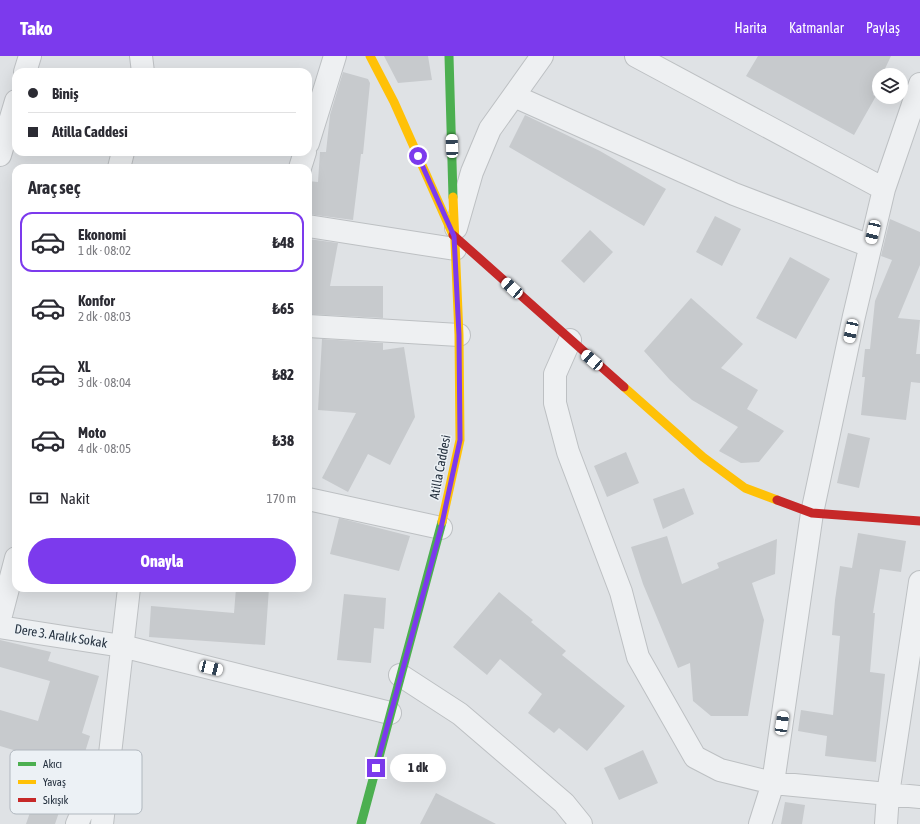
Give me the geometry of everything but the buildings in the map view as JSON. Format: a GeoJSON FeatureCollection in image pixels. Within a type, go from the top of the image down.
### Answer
{"type":"FeatureCollection","features":[{"type":"Feature","properties":{"kind":"street"},"geometry":{"type":"LineString","coordinates":[[26,68],[30,56]]}},
{"type":"Feature","properties":{"kind":"street"},"geometry":{"type":"LineString","coordinates":[[141,56],[142,68]]}},
{"type":"Feature","properties":{"kind":"street"},"geometry":{"type":"LineString","coordinates":[[312,130],[335,56]]}},
{"type":"Feature","properties":{"kind":"street"},"geometry":{"type":"LineString","coordinates":[[370,56],[394,102],[455,242],[570,340],[703,457],[744,488],[812,513],[920,521]]}},
{"type":"Feature","properties":{"kind":"street","name":"Atilla Caddesi"},"geometry":{"type":"LineString","coordinates":[[361,824],[400,675],[441,528],[460,440],[459,335],[450,56]]}},
{"type":"Feature","properties":{"kind":"street"},"geometry":{"type":"LineString","coordinates":[[455,242],[472,172],[490,129],[542,56]]}},
{"type":"Feature","properties":{"kind":"street"},"geometry":{"type":"LineString","coordinates":[[636,56],[884,189]]}},
{"type":"Feature","properties":{"kind":"street"},"geometry":{"type":"LineString","coordinates":[[760,824],[773,783],[812,513],[870,246],[884,189],[920,84]]}},
{"type":"Feature","properties":{"kind":"street"},"geometry":{"type":"LineString","coordinates":[[514,96],[734,194],[870,246]]}},
{"type":"Feature","properties":{"kind":"street"},"geometry":{"type":"LineString","coordinates":[[0,155],[12,115]]}},
{"type":"Feature","properties":{"kind":"street"},"geometry":{"type":"LineString","coordinates":[[312,226],[455,242]]}},
{"type":"Feature","properties":{"kind":"street"},"geometry":{"type":"LineString","coordinates":[[312,326],[459,335]]}},
{"type":"Feature","properties":{"kind":"street"},"geometry":{"type":"LineString","coordinates":[[570,340],[555,374],[555,403],[568,452],[621,592],[638,657],[695,757],[720,770],[773,783],[920,797]]}},
{"type":"Feature","properties":{"kind":"street"},"geometry":{"type":"LineString","coordinates":[[312,500],[441,528]]}},
{"type":"Feature","properties":{"kind":"street"},"geometry":{"type":"LineString","coordinates":[[0,619],[12,573]]}},
{"type":"Feature","properties":{"kind":"street"},"geometry":{"type":"LineString","coordinates":[[886,824],[888,794],[911,692],[920,582]]}},
{"type":"Feature","properties":{"kind":"street"},"geometry":{"type":"LineString","coordinates":[[110,748],[128,592]]}},
{"type":"Feature","properties":{"kind":"street","name":"Dere 3. Aralık Sokak"},"geometry":{"type":"LineString","coordinates":[[0,627],[122,646],[390,713]]}},
{"type":"Feature","properties":{"kind":"street"},"geometry":{"type":"LineString","coordinates":[[400,675],[460,714],[564,803],[581,824]]}},
{"type":"Feature","properties":{"kind":"street"},"geometry":{"type":"LineString","coordinates":[[77,824],[81,814]]}},
{"type":"Feature","properties":{"kind":"street"},"geometry":{"type":"LineString","coordinates":[[102,824],[103,814]]}},
{"type":"Feature","properties":{"kind":"traffic: fast"},"geometry":{"type":"LineString","coordinates":[[449,56],[453,197]]}},
{"type":"Feature","properties":{"kind":"traffic: fast"},"geometry":{"type":"LineString","coordinates":[[361,824],[442,522]]}},
{"type":"Feature","properties":{"kind":"traffic: slow"},"geometry":{"type":"LineString","coordinates":[[370,56],[394,102],[453,235]]}},
{"type":"Feature","properties":{"kind":"traffic: slow"},"geometry":{"type":"LineString","coordinates":[[442,522],[460,440],[459,335],[453,197]]}},
{"type":"Feature","properties":{"kind":"traffic: slow"},"geometry":{"type":"LineString","coordinates":[[624,387],[703,457],[745,488],[777,500]]}},
{"type":"Feature","properties":{"kind":"traffic: jam"},"geometry":{"type":"LineString","coordinates":[[453,235],[624,387]]}},
{"type":"Feature","properties":{"kind":"traffic: jam"},"geometry":{"type":"LineString","coordinates":[[777,500],[812,513],[920,521]]}},
{"type":"Feature","properties":{"kind":"route"},"geometry":{"type":"LineString","coordinates":[[376,768],[441,528],[460,440],[459,335],[454,236],[418,156]]}}]}
